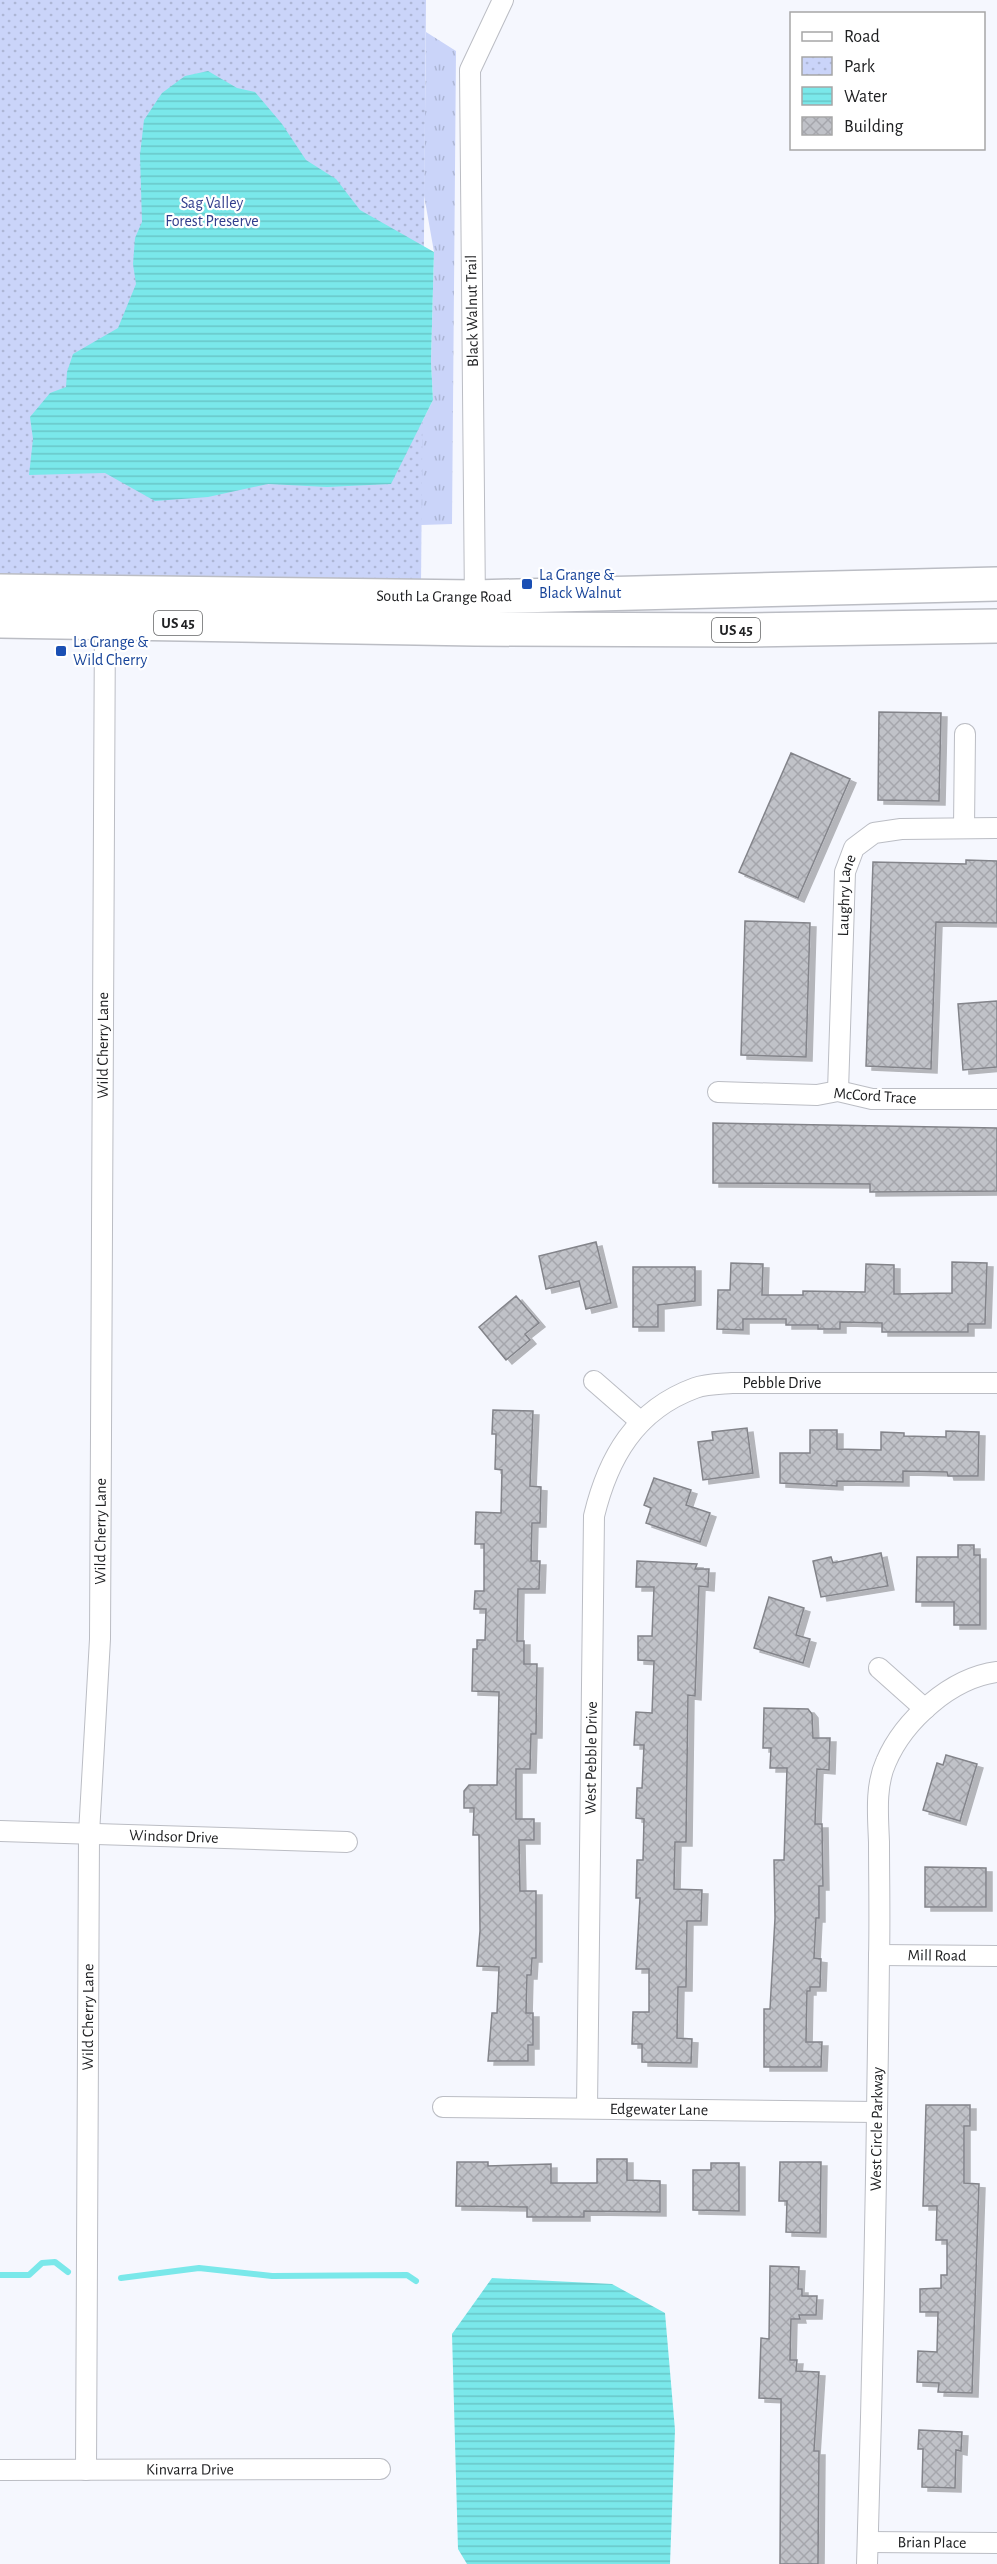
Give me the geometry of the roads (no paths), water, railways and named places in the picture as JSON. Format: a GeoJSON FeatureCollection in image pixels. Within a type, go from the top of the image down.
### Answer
{"type":"FeatureCollection","features":[{"type":"Feature","properties":{"kind":"highway","name":"South La Grange Road"},"geometry":{"type":"LineString","coordinates":[[0,621],[106,607],[997,584]]}},
{"type":"Feature","properties":{"kind":"highway","name":"South La Grange Road"},"geometry":{"type":"LineString","coordinates":[[0,591],[106,607],[475,629],[748,630],[997,626]]}},
{"type":"Feature","properties":{"kind":"street","name":"Black Walnut Trail"},"geometry":{"type":"LineString","coordinates":[[475,629],[470,70],[503,0]]}},
{"type":"Feature","properties":{"kind":"street","name":"Wild Cherry Lane"},"geometry":{"type":"LineString","coordinates":[[86,2470],[89,1834],[100,1639],[106,607]]}},
{"type":"Feature","properties":{"kind":"street"},"geometry":{"type":"LineString","coordinates":[[964,828],[965,734]]}},
{"type":"Feature","properties":{"kind":"street","name":"Laughry Lane"},"geometry":{"type":"LineString","coordinates":[[838,1090],[844,872],[854,848],[874,833],[901,829],[997,828]]}},
{"type":"Feature","properties":{"kind":"street","name":"McCord Trace"},"geometry":{"type":"LineString","coordinates":[[718,1092],[817,1095],[838,1090],[872,1099],[997,1099]]}},
{"type":"Feature","properties":{"kind":"street"},"geometry":{"type":"LineString","coordinates":[[594,1381],[641,1422]]}},
{"type":"Feature","properties":{"kind":"street","name":"Pebble Drive"},"geometry":{"type":"LineString","coordinates":[[641,1422],[665,1403],[696,1388],[732,1383],[997,1383]]}},
{"type":"Feature","properties":{"kind":"street","name":"West Pebble Drive"},"geometry":{"type":"LineString","coordinates":[[586,2108],[594,1516],[603,1480],[621,1446],[641,1422]]}},
{"type":"Feature","properties":{"kind":"street"},"geometry":{"type":"LineString","coordinates":[[879,1668],[925,1709]]}},
{"type":"Feature","properties":{"kind":"street","name":"West Circle Parkway"},"geometry":{"type":"LineString","coordinates":[[867,2564],[879,1955],[878,1792],[885,1762],[904,1731],[925,1709],[955,1687],[987,1673],[997,1672]]}},
{"type":"Feature","properties":{"kind":"street","name":"Windsor Drive"},"geometry":{"type":"LineString","coordinates":[[0,1831],[347,1842]]}},
{"type":"Feature","properties":{"kind":"street","name":"Mill Road"},"geometry":{"type":"LineString","coordinates":[[879,1955],[997,1956]]}},
{"type":"Feature","properties":{"kind":"street","name":"Edgewater Lane"},"geometry":{"type":"LineString","coordinates":[[443,2107],[876,2112]]}},
{"type":"Feature","properties":{"kind":"street","name":"Kinvarra Drive"},"geometry":{"type":"LineString","coordinates":[[0,2470],[380,2469]]}},
{"type":"Feature","properties":{"kind":"street","name":"Brian Place"},"geometry":{"type":"LineString","coordinates":[[868,2542],[997,2543]]}},
{"type":"Feature","properties":{"kind":"water"},"geometry":{"type":"Polygon","coordinates":[[[208,71],[237,88],[255,92],[282,124],[306,160],[336,179],[360,210],[434,252],[431,361],[433,400],[391,484],[327,487],[268,484],[208,497],[155,501],[105,473],[29,475],[33,439],[30,417],[50,393],[66,387],[67,372],[73,354],[118,328],[136,284],[133,264],[135,238],[142,222],[140,155],[144,120],[162,93],[185,76],[208,71]]]}},
{"type":"Feature","properties":{"kind":"water"},"geometry":{"type":"Polygon","coordinates":[[[492,2278],[612,2284],[665,2313],[675,2430],[670,2564],[467,2564],[458,2549],[452,2334],[492,2278]]]}},
{"type":"Feature","properties":{"kind":"waterway"},"geometry":{"type":"LineString","coordinates":[[0,2275],[29,2275],[42,2263],[55,2262],[68,2272]]}},
{"type":"Feature","properties":{"kind":"waterway"},"geometry":{"type":"LineString","coordinates":[[121,2278],[199,2268],[272,2276],[407,2275],[416,2281]]}},
{"type":"Feature","properties":{"kind":"place","name":"La Grange & Black Walnut"},"geometry":{"type":"Point","coordinates":[527,584]}},
{"type":"Feature","properties":{"kind":"place","name":"La Grange & Wild Cherry"},"geometry":{"type":"Point","coordinates":[61,651]}},
{"type":"Feature","properties":{"kind":"park label","name":"Sag Valley Forest Preserve"},"geometry":{"type":"Point","coordinates":[212,212]}}]}
